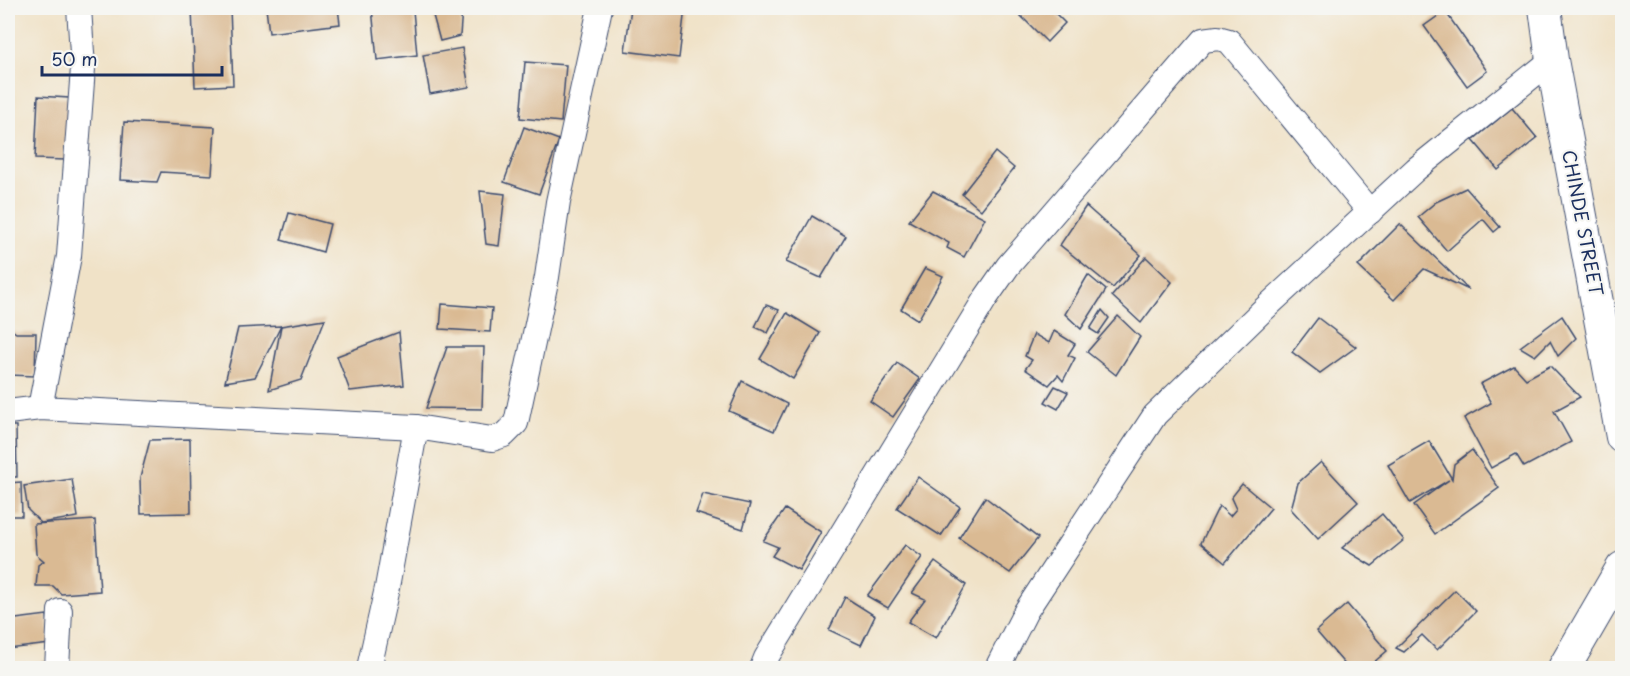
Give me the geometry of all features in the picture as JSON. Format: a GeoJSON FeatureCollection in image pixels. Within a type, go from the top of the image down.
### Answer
{"type":"FeatureCollection","features":[{"type":"Feature","properties":{"kind":"street"},"geometry":{"type":"LineString","coordinates":[[40,408],[69,256],[83,68],[79,8]]}},
{"type":"Feature","properties":{"kind":"street"},"geometry":{"type":"LineString","coordinates":[[8,412],[40,408],[416,427],[492,440],[504,435],[516,423],[547,277],[558,202],[600,8]]}},
{"type":"Feature","properties":{"kind":"street","name":"CHINDE STREET"},"geometry":{"type":"LineString","coordinates":[[1545,8],[1551,60],[1623,437]]}},
{"type":"Feature","properties":{"kind":"street"},"geometry":{"type":"LineString","coordinates":[[762,669],[766,658],[985,299],[1008,266],[1203,40],[1218,38],[1229,41],[1370,212]]}},
{"type":"Feature","properties":{"kind":"street"},"geometry":{"type":"LineString","coordinates":[[997,669],[1026,611],[1155,415],[1261,312],[1416,169],[1551,60]]}},
{"type":"Feature","properties":{"kind":"street"},"geometry":{"type":"LineString","coordinates":[[369,669],[387,588],[416,427]]}},
{"type":"Feature","properties":{"kind":"street"},"geometry":{"type":"LineString","coordinates":[[1564,669],[1623,568]]}},
{"type":"Feature","properties":{"kind":"street"},"geometry":{"type":"LineString","coordinates":[[57,669],[60,611]]}},
{"type":"Feature","properties":{"kind":"building"},"geometry":{"type":"Polygon","coordinates":[[[192,8],[230,8],[233,85],[195,87],[192,8]]]}},
{"type":"Feature","properties":{"kind":"building"},"geometry":{"type":"Polygon","coordinates":[[[266,8],[338,8],[340,24],[269,33],[266,8]]]}},
{"type":"Feature","properties":{"kind":"building"},"geometry":{"type":"Polygon","coordinates":[[[372,8],[424,8],[413,10],[417,55],[377,60],[372,8]]]}},
{"type":"Feature","properties":{"kind":"building"},"geometry":{"type":"Polygon","coordinates":[[[431,8],[462,8],[460,36],[440,41],[431,8]]]}},
{"type":"Feature","properties":{"kind":"building"},"geometry":{"type":"Polygon","coordinates":[[[631,8],[685,8],[679,58],[625,51],[631,8]]]}},
{"type":"Feature","properties":{"kind":"building"},"geometry":{"type":"Polygon","coordinates":[[[1013,8],[1050,8],[1065,23],[1047,42],[1013,8]]]}},
{"type":"Feature","properties":{"kind":"building"},"geometry":{"type":"Polygon","coordinates":[[[1445,11],[1487,71],[1467,86],[1424,26],[1445,11]]]}},
{"type":"Feature","properties":{"kind":"building"},"geometry":{"type":"Polygon","coordinates":[[[462,48],[469,87],[430,94],[423,55],[462,48]]]}},
{"type":"Feature","properties":{"kind":"building"},"geometry":{"type":"Polygon","coordinates":[[[525,62],[566,65],[561,122],[520,118],[525,62]]]}},
{"type":"Feature","properties":{"kind":"building"},"geometry":{"type":"Polygon","coordinates":[[[38,96],[69,98],[66,160],[35,159],[38,96]]]}},
{"type":"Feature","properties":{"kind":"building"},"geometry":{"type":"Polygon","coordinates":[[[1512,108],[1537,138],[1498,170],[1473,140],[1512,108]]]}},
{"type":"Feature","properties":{"kind":"building"},"geometry":{"type":"Polygon","coordinates":[[[124,122],[215,127],[212,175],[161,172],[157,182],[120,180],[124,122]]]}},
{"type":"Feature","properties":{"kind":"building"},"geometry":{"type":"Polygon","coordinates":[[[524,127],[559,140],[539,194],[504,182],[524,127]]]}},
{"type":"Feature","properties":{"kind":"building"},"geometry":{"type":"Polygon","coordinates":[[[995,152],[1014,168],[981,210],[962,194],[995,152]]]}},
{"type":"Feature","properties":{"kind":"building"},"geometry":{"type":"Polygon","coordinates":[[[1466,188],[1500,227],[1494,232],[1483,219],[1447,251],[1418,217],[1436,202],[1466,188]]]}},
{"type":"Feature","properties":{"kind":"building"},"geometry":{"type":"Polygon","coordinates":[[[480,191],[505,194],[499,246],[486,244],[480,191]]]}},
{"type":"Feature","properties":{"kind":"building"},"geometry":{"type":"Polygon","coordinates":[[[933,191],[985,218],[964,257],[947,248],[949,243],[909,221],[933,191]]]}},
{"type":"Feature","properties":{"kind":"building"},"geometry":{"type":"Polygon","coordinates":[[[1086,206],[1141,255],[1113,288],[1060,245],[1086,206]]]}},
{"type":"Feature","properties":{"kind":"building"},"geometry":{"type":"Polygon","coordinates":[[[289,213],[330,224],[323,252],[281,240],[289,213]]]}},
{"type":"Feature","properties":{"kind":"building"},"geometry":{"type":"Polygon","coordinates":[[[812,216],[846,236],[821,278],[786,262],[812,216]]]}},
{"type":"Feature","properties":{"kind":"building"},"geometry":{"type":"Polygon","coordinates":[[[1400,224],[1469,290],[1424,269],[1394,300],[1358,266],[1400,224]]]}},
{"type":"Feature","properties":{"kind":"building"},"geometry":{"type":"Polygon","coordinates":[[[1146,257],[1172,282],[1141,323],[1112,296],[1146,257]]]}},
{"type":"Feature","properties":{"kind":"building"},"geometry":{"type":"Polygon","coordinates":[[[925,268],[943,276],[918,320],[901,309],[925,268]]]}},
{"type":"Feature","properties":{"kind":"building"},"geometry":{"type":"Polygon","coordinates":[[[1088,275],[1106,290],[1081,329],[1065,314],[1088,275]]]}},
{"type":"Feature","properties":{"kind":"building"},"geometry":{"type":"Polygon","coordinates":[[[442,304],[492,308],[490,332],[440,329],[442,304]]]}},
{"type":"Feature","properties":{"kind":"building"},"geometry":{"type":"Polygon","coordinates":[[[766,305],[779,310],[768,333],[755,327],[766,305]]]}},
{"type":"Feature","properties":{"kind":"building"},"geometry":{"type":"Polygon","coordinates":[[[1102,310],[1109,318],[1098,334],[1090,329],[1102,310]]]}},
{"type":"Feature","properties":{"kind":"building"},"geometry":{"type":"Polygon","coordinates":[[[787,313],[820,333],[793,379],[760,359],[787,313]]]}},
{"type":"Feature","properties":{"kind":"building"},"geometry":{"type":"Polygon","coordinates":[[[1118,316],[1140,337],[1116,375],[1087,352],[1118,316]]]}},
{"type":"Feature","properties":{"kind":"building"},"geometry":{"type":"Polygon","coordinates":[[[1562,316],[1576,338],[1558,356],[1550,341],[1535,356],[1520,347],[1562,316]]]}},
{"type":"Feature","properties":{"kind":"building"},"geometry":{"type":"Polygon","coordinates":[[[1318,318],[1356,347],[1320,373],[1292,352],[1318,318]]]}},
{"type":"Feature","properties":{"kind":"building"},"geometry":{"type":"Polygon","coordinates":[[[325,319],[301,380],[269,390],[281,326],[325,319]]]}},
{"type":"Feature","properties":{"kind":"building"},"geometry":{"type":"Polygon","coordinates":[[[281,326],[255,377],[225,382],[238,328],[281,326]]]}},
{"type":"Feature","properties":{"kind":"building"},"geometry":{"type":"Polygon","coordinates":[[[8,327],[16,333],[36,333],[35,376],[8,375],[8,327]]]}},
{"type":"Feature","properties":{"kind":"building"},"geometry":{"type":"Polygon","coordinates":[[[1054,331],[1075,344],[1068,355],[1075,358],[1063,381],[1058,375],[1049,385],[1025,369],[1032,360],[1025,356],[1034,334],[1049,343],[1054,331]]]}},
{"type":"Feature","properties":{"kind":"building"},"geometry":{"type":"Polygon","coordinates":[[[399,332],[404,385],[350,391],[337,356],[399,332]]]}},
{"type":"Feature","properties":{"kind":"building"},"geometry":{"type":"Polygon","coordinates":[[[447,347],[484,347],[482,409],[426,408],[447,347]]]}},
{"type":"Feature","properties":{"kind":"building"},"geometry":{"type":"Polygon","coordinates":[[[897,363],[920,379],[893,417],[870,401],[897,363]]]}},
{"type":"Feature","properties":{"kind":"building"},"geometry":{"type":"Polygon","coordinates":[[[1514,366],[1526,379],[1550,366],[1580,397],[1554,411],[1571,442],[1524,467],[1516,454],[1491,468],[1464,418],[1491,403],[1480,384],[1514,366]]]}},
{"type":"Feature","properties":{"kind":"building"},"geometry":{"type":"Polygon","coordinates":[[[742,381],[787,404],[774,431],[729,411],[742,381]]]}},
{"type":"Feature","properties":{"kind":"building"},"geometry":{"type":"Polygon","coordinates":[[[1055,386],[1068,392],[1058,409],[1045,402],[1055,386]]]}},
{"type":"Feature","properties":{"kind":"building"},"geometry":{"type":"Polygon","coordinates":[[[8,426],[16,426],[17,477],[8,477],[8,426]]]}},
{"type":"Feature","properties":{"kind":"building"},"geometry":{"type":"Polygon","coordinates":[[[190,439],[191,513],[141,514],[140,478],[150,440],[190,439]]]}},
{"type":"Feature","properties":{"kind":"building"},"geometry":{"type":"Polygon","coordinates":[[[1429,441],[1452,479],[1454,464],[1472,450],[1499,488],[1435,534],[1414,505],[1449,480],[1410,503],[1388,465],[1429,441]]]}},
{"type":"Feature","properties":{"kind":"building"},"geometry":{"type":"Polygon","coordinates":[[[1321,462],[1358,502],[1318,539],[1291,509],[1298,483],[1321,462]]]}},
{"type":"Feature","properties":{"kind":"building"},"geometry":{"type":"Polygon","coordinates":[[[918,477],[960,507],[941,536],[897,508],[918,477]]]}},
{"type":"Feature","properties":{"kind":"building"},"geometry":{"type":"Polygon","coordinates":[[[72,479],[78,517],[41,523],[28,510],[24,486],[72,479]]]}},
{"type":"Feature","properties":{"kind":"building"},"geometry":{"type":"Polygon","coordinates":[[[21,482],[22,516],[8,516],[8,483],[21,482]]]}},
{"type":"Feature","properties":{"kind":"building"},"geometry":{"type":"Polygon","coordinates":[[[1242,484],[1271,508],[1225,563],[1201,543],[1219,506],[1230,516],[1236,509],[1231,498],[1242,484]]]}},
{"type":"Feature","properties":{"kind":"building"},"geometry":{"type":"Polygon","coordinates":[[[703,494],[750,504],[743,529],[696,513],[703,494]]]}},
{"type":"Feature","properties":{"kind":"building"},"geometry":{"type":"Polygon","coordinates":[[[985,497],[1038,538],[1010,573],[959,538],[985,497]]]}},
{"type":"Feature","properties":{"kind":"building"},"geometry":{"type":"Polygon","coordinates":[[[785,509],[821,532],[799,570],[772,556],[778,547],[763,541],[785,509]]]}},
{"type":"Feature","properties":{"kind":"building"},"geometry":{"type":"Polygon","coordinates":[[[1382,514],[1404,540],[1372,566],[1342,548],[1382,514]]]}},
{"type":"Feature","properties":{"kind":"building"},"geometry":{"type":"Polygon","coordinates":[[[95,520],[100,591],[61,594],[53,586],[36,586],[38,565],[44,561],[36,554],[34,524],[95,520]]]}},
{"type":"Feature","properties":{"kind":"building"},"geometry":{"type":"Polygon","coordinates":[[[905,545],[922,557],[888,608],[867,596],[905,545]]]}},
{"type":"Feature","properties":{"kind":"building"},"geometry":{"type":"Polygon","coordinates":[[[935,562],[966,585],[936,638],[908,622],[925,599],[912,593],[935,562]]]}},
{"type":"Feature","properties":{"kind":"building"},"geometry":{"type":"Polygon","coordinates":[[[1455,590],[1476,611],[1437,650],[1422,635],[1404,652],[1396,648],[1455,590]]]}},
{"type":"Feature","properties":{"kind":"building"},"geometry":{"type":"Polygon","coordinates":[[[845,597],[875,616],[861,645],[829,630],[845,597]]]}},
{"type":"Feature","properties":{"kind":"building"},"geometry":{"type":"Polygon","coordinates":[[[1347,604],[1387,651],[1367,668],[1348,668],[1316,631],[1347,604]]]}},
{"type":"Feature","properties":{"kind":"building"},"geometry":{"type":"Polygon","coordinates":[[[47,615],[50,644],[8,649],[8,620],[47,615]]]}},
{"type":"Feature","properties":{"kind":"building"},"geometry":{"type":"Polygon","coordinates":[[[47,661],[48,668],[8,668],[8,665],[47,661]]]}}]}
